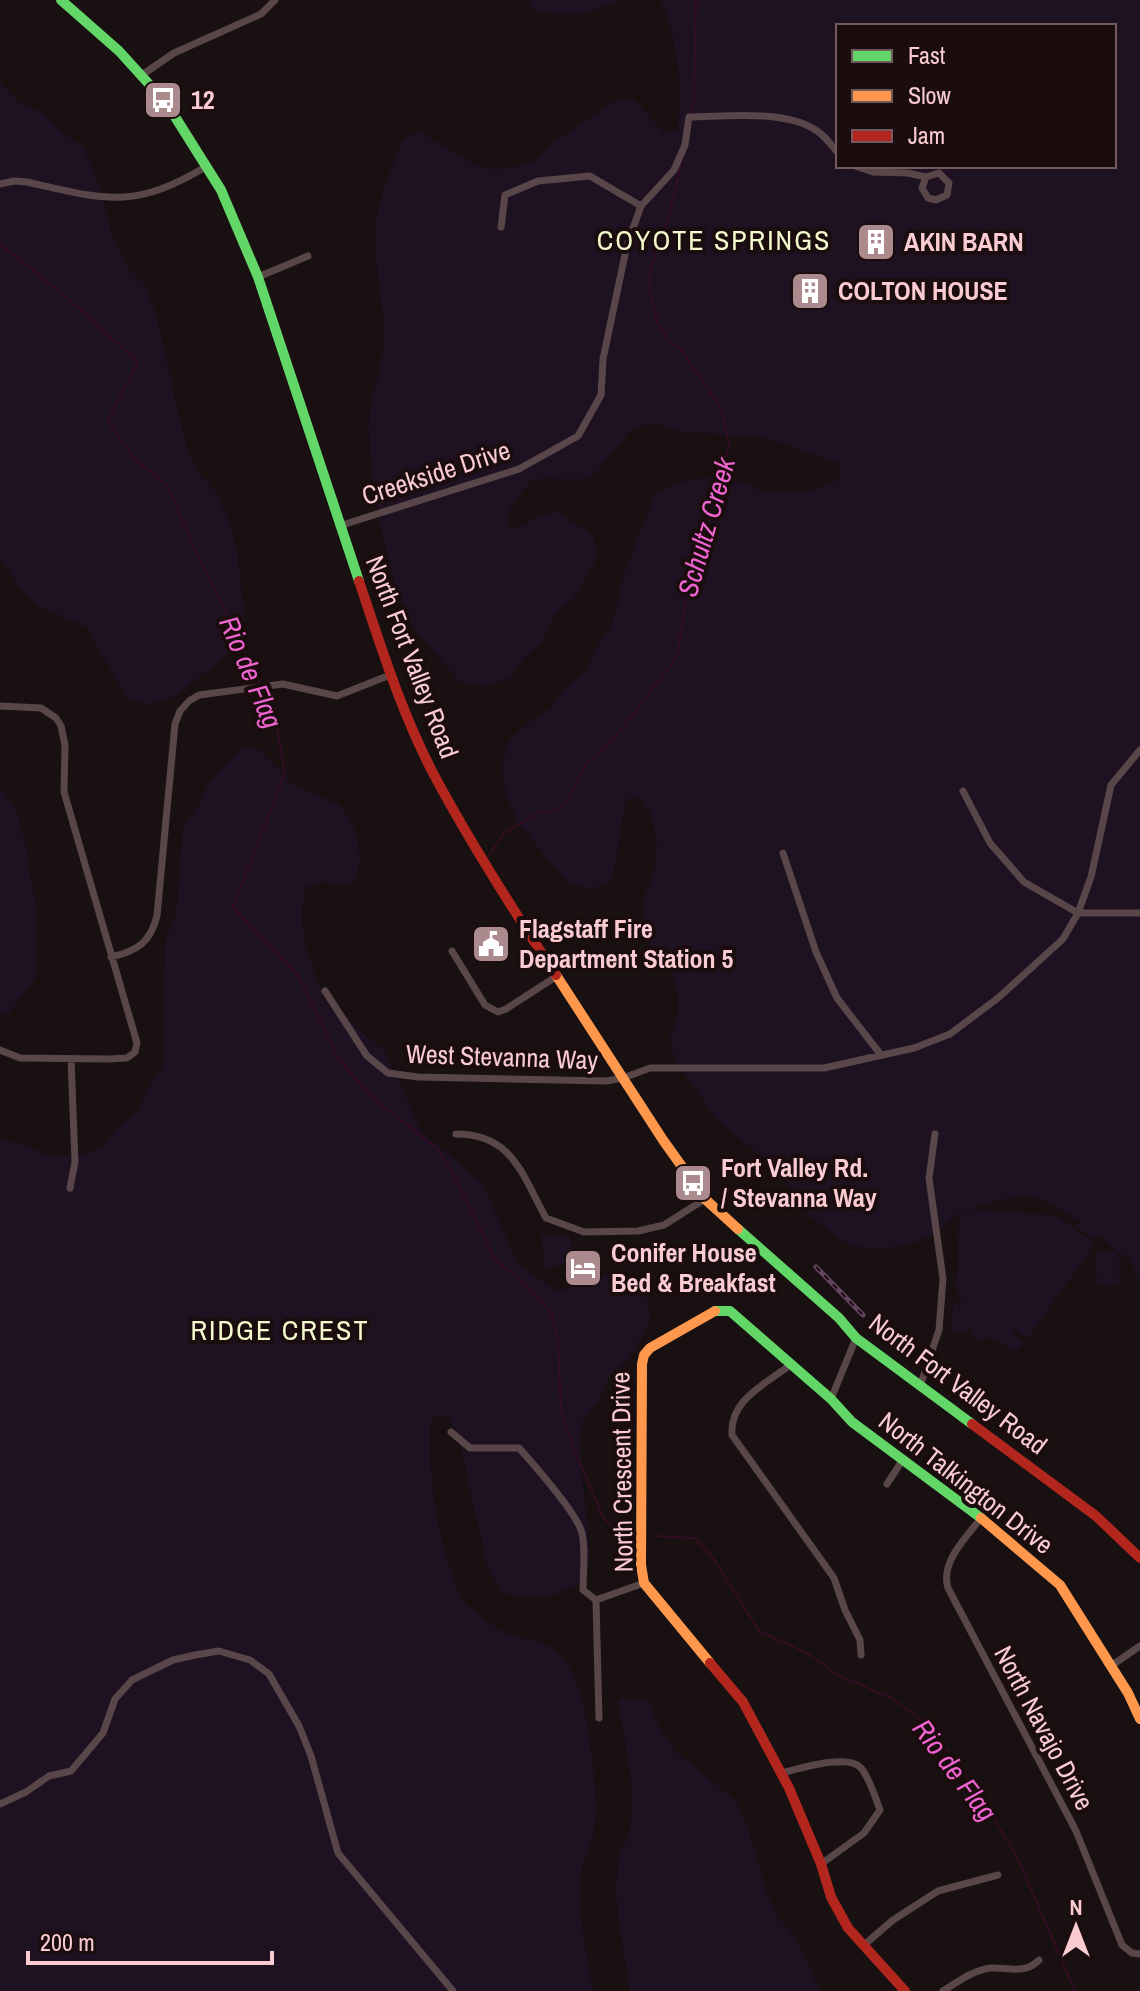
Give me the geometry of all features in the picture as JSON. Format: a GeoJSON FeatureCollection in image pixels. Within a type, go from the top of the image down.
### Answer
{"type":"FeatureCollection","features":[{"type":"Feature","properties":{"kind":"main road","name":"North Fort Valley Road"},"geometry":{"type":"LineString","coordinates":[[61,0],[142,75],[167,104],[207,166],[240,232],[258,277],[390,675],[445,796],[491,875],[705,1199],[839,1318],[856,1338],[1096,1516],[1140,1558]]}},
{"type":"Feature","properties":{"kind":"main road","name":"North Crescent Drive"},"geometry":{"type":"LineString","coordinates":[[730,1311],[713,1311],[650,1348],[644,1355],[641,1467],[644,1583],[743,1702],[781,1773],[821,1864],[836,1907],[848,1928],[905,1991]]}},
{"type":"Feature","properties":{"kind":"main road","name":"North Talkington Drive"},"geometry":{"type":"LineString","coordinates":[[730,1311],[831,1399],[852,1422],[981,1518],[1060,1585],[1140,1719]]}},
{"type":"Feature","properties":{"kind":"street"},"geometry":{"type":"LineString","coordinates":[[142,75],[174,53],[261,14],[275,0]]}},
{"type":"Feature","properties":{"kind":"street","name":"Creekside Drive"},"geometry":{"type":"LineString","coordinates":[[339,526],[519,469],[578,436],[601,395],[603,359],[627,245],[641,206],[674,170],[685,145],[689,117],[794,119],[820,133],[836,151]]}},
{"type":"Feature","properties":{"kind":"street"},"geometry":{"type":"LineString","coordinates":[[0,184],[27,182],[107,199],[134,197],[160,190],[207,166]]}},
{"type":"Feature","properties":{"kind":"street"},"geometry":{"type":"LineString","coordinates":[[861,168],[926,177]]}},
{"type":"Feature","properties":{"kind":"street"},"geometry":{"type":"LineString","coordinates":[[501,227],[505,195],[538,181],[590,176],[641,206]]}},
{"type":"Feature","properties":{"kind":"street"},"geometry":{"type":"LineString","coordinates":[[258,277],[308,256]]}},
{"type":"Feature","properties":{"kind":"street"},"geometry":{"type":"LineString","coordinates":[[111,957],[144,945],[157,916],[175,724],[180,711],[189,701],[199,695],[283,684],[337,696],[390,675]]}},
{"type":"Feature","properties":{"kind":"street"},"geometry":{"type":"LineString","coordinates":[[0,706],[41,708],[56,718],[61,726],[65,745],[64,792],[137,1043],[135,1052],[127,1058],[20,1058],[0,1050]]}},
{"type":"Feature","properties":{"kind":"street","name":"West Stevanna Way"},"geometry":{"type":"LineString","coordinates":[[325,991],[367,1056],[388,1073],[418,1077],[606,1081],[650,1068],[824,1068],[914,1048],[950,1034],[998,998],[1063,939],[1078,913],[1091,877],[1111,785],[1140,750]]}},
{"type":"Feature","properties":{"kind":"street"},"geometry":{"type":"LineString","coordinates":[[963,791],[990,843],[1024,882],[1078,913],[1140,913]]}},
{"type":"Feature","properties":{"kind":"street"},"geometry":{"type":"LineString","coordinates":[[783,853],[816,952],[837,998],[881,1055]]}},
{"type":"Feature","properties":{"kind":"street"},"geometry":{"type":"LineString","coordinates":[[452,951],[485,1005],[498,1012],[557,976]]}},
{"type":"Feature","properties":{"kind":"street"},"geometry":{"type":"LineString","coordinates":[[70,1188],[75,1162],[71,1059]]}},
{"type":"Feature","properties":{"kind":"street"},"geometry":{"type":"LineString","coordinates":[[456,1134],[478,1134],[509,1152],[546,1218],[584,1232],[638,1231],[664,1225],[705,1199]]}},
{"type":"Feature","properties":{"kind":"street"},"geometry":{"type":"LineString","coordinates":[[920,1386],[939,1330],[943,1279],[929,1178],[935,1134]]}},
{"type":"Feature","properties":{"kind":"street"},"geometry":{"type":"LineString","coordinates":[[831,1399],[856,1338]]}},
{"type":"Feature","properties":{"kind":"street"},"geometry":{"type":"LineString","coordinates":[[790,1365],[739,1404],[731,1422],[732,1435],[834,1578],[860,1640],[861,1655]]}},
{"type":"Feature","properties":{"kind":"street"},"geometry":{"type":"LineString","coordinates":[[451,1432],[470,1448],[519,1448],[530,1460],[572,1512],[581,1531],[583,1590],[596,1600]]}},
{"type":"Feature","properties":{"kind":"street"},"geometry":{"type":"LineString","coordinates":[[887,1484],[902,1461]]}},
{"type":"Feature","properties":{"kind":"street","name":"North Navajo Drive"},"geometry":{"type":"LineString","coordinates":[[981,1518],[946,1570],[948,1588],[1076,1831],[1122,1945],[1132,1953],[1140,1954]]}},
{"type":"Feature","properties":{"kind":"street"},"geometry":{"type":"LineString","coordinates":[[596,1600],[644,1583]]}},
{"type":"Feature","properties":{"kind":"street"},"geometry":{"type":"LineString","coordinates":[[596,1600],[599,1718]]}},
{"type":"Feature","properties":{"kind":"street"},"geometry":{"type":"LineString","coordinates":[[1111,1666],[1140,1646]]}},
{"type":"Feature","properties":{"kind":"street"},"geometry":{"type":"LineString","coordinates":[[0,1804],[26,1792],[49,1776],[71,1771],[103,1733],[115,1699],[132,1680],[173,1660],[195,1655],[219,1651],[250,1660],[269,1674],[299,1726],[311,1756],[338,1853],[453,1991]]}},
{"type":"Feature","properties":{"kind":"street"},"geometry":{"type":"LineString","coordinates":[[781,1773],[847,1760],[860,1767],[868,1782],[880,1810],[864,1833],[821,1864]]}},
{"type":"Feature","properties":{"kind":"street"},"geometry":{"type":"LineString","coordinates":[[864,1945],[893,1920],[938,1891],[998,1875]]}},
{"type":"Feature","properties":{"kind":"street"},"geometry":{"type":"LineString","coordinates":[[943,1991],[989,1968],[1010,1970],[1033,1966],[1039,1960]]}},
{"type":"Feature","properties":{"kind":"shaded area"},"geometry":{"type":"Polygon","coordinates":[[[528,0],[619,0],[587,12],[568,15],[534,10],[528,0]]]}},
{"type":"Feature","properties":{"kind":"shaded area"},"geometry":{"type":"Polygon","coordinates":[[[660,0],[1140,0],[1140,1283],[1130,1259],[1119,1252],[1119,1286],[1097,1286],[1096,1252],[1117,1250],[1099,1235],[1095,1240],[1077,1227],[1081,1221],[1048,1202],[1019,1197],[969,1209],[1058,1216],[1095,1244],[1027,1339],[1016,1331],[1011,1333],[1023,1343],[1015,1352],[993,1337],[975,1340],[970,1329],[959,1334],[952,1331],[953,1304],[962,1303],[957,1288],[959,1218],[964,1212],[938,1232],[911,1244],[882,1249],[851,1246],[809,1216],[779,1170],[718,1121],[674,1059],[670,1037],[678,1018],[678,992],[670,968],[652,949],[644,924],[643,899],[654,875],[657,845],[652,817],[641,797],[626,799],[613,878],[593,889],[570,885],[519,824],[506,796],[502,768],[508,741],[551,708],[566,687],[586,670],[597,646],[612,625],[625,571],[654,497],[677,482],[706,478],[737,480],[761,491],[791,493],[820,488],[841,478],[838,463],[767,438],[676,431],[656,423],[634,427],[591,478],[531,480],[507,514],[510,528],[524,526],[537,516],[559,512],[593,536],[597,558],[574,598],[554,616],[543,640],[524,658],[509,679],[484,686],[461,683],[415,630],[394,580],[375,493],[369,419],[384,342],[376,225],[381,200],[403,138],[420,132],[482,169],[508,169],[533,161],[553,143],[616,100],[635,100],[663,132],[677,130],[678,64],[671,29],[660,0]]]}},
{"type":"Feature","properties":{"kind":"shaded area"},"geometry":{"type":"Polygon","coordinates":[[[0,82],[19,102],[44,113],[62,132],[83,147],[95,174],[113,237],[125,264],[143,283],[155,311],[186,445],[198,472],[216,492],[237,550],[245,619],[238,646],[176,696],[151,704],[128,700],[86,627],[37,605],[0,559],[0,82]]]}},
{"type":"Feature","properties":{"kind":"shaded area"},"geometry":{"type":"Polygon","coordinates":[[[241,748],[259,749],[292,784],[340,805],[355,828],[360,857],[356,880],[339,886],[323,881],[305,888],[302,910],[304,943],[325,1002],[385,1051],[422,1133],[482,1182],[518,1264],[556,1291],[613,1274],[647,1298],[651,1319],[628,1360],[609,1377],[598,1401],[582,1422],[580,1452],[590,1553],[583,1580],[545,1597],[503,1593],[488,1570],[458,1435],[447,1415],[432,1417],[430,1437],[432,1485],[441,1536],[454,1582],[463,1600],[502,1631],[557,1651],[571,1670],[583,1704],[594,1777],[595,1821],[593,1837],[582,1865],[580,1897],[593,1991],[0,1991],[0,1139],[28,1146],[52,1157],[78,1156],[103,1148],[118,1127],[138,1110],[149,1086],[164,1065],[165,940],[176,916],[183,827],[198,806],[209,782],[241,748]]]}},
{"type":"Feature","properties":{"kind":"shaded area"},"geometry":{"type":"Polygon","coordinates":[[[0,787],[16,810],[25,842],[37,913],[37,976],[9,1013],[0,1015],[0,787]]]}},
{"type":"Feature","properties":{"kind":"shaded area"},"geometry":{"type":"Polygon","coordinates":[[[540,1235],[570,1237],[573,1259],[546,1270],[540,1235]]]}},
{"type":"Feature","properties":{"kind":"shaded area"},"geometry":{"type":"Polygon","coordinates":[[[618,1699],[648,1701],[660,1729],[676,1752],[736,1801],[748,1828],[766,1891],[778,1918],[796,1937],[820,1991],[630,1991],[616,1886],[619,1856],[630,1833],[632,1803],[630,1770],[618,1699]]]}},
{"type":"Feature","properties":{"kind":"waterway","name":"Schultz Creek"},"geometry":{"type":"LineString","coordinates":[[691,114],[694,103],[696,0]]}},
{"type":"Feature","properties":{"kind":"waterway","name":"Schultz Creek"},"geometry":{"type":"LineString","coordinates":[[488,857],[503,834],[540,812],[553,811],[566,803],[585,765],[615,737],[673,663],[678,650],[690,573],[729,446],[721,408],[681,350],[667,338],[657,321],[650,291],[650,271],[669,215],[681,164]]}},
{"type":"Feature","properties":{"kind":"waterway","name":"Rio de Flag"},"geometry":{"type":"LineString","coordinates":[[0,244],[64,295],[138,362],[108,421],[134,458],[168,486],[196,552],[260,683]]}},
{"type":"Feature","properties":{"kind":"waterway","name":"Rio de Flag"},"geometry":{"type":"LineString","coordinates":[[263,689],[275,717],[285,774],[233,907],[300,978],[337,1056],[355,1078],[379,1103],[438,1149],[494,1258],[531,1290],[552,1314],[558,1340],[561,1412],[604,1519],[628,1538]]}},
{"type":"Feature","properties":{"kind":"waterway","name":"Rio de Flag"},"geometry":{"type":"LineString","coordinates":[[656,1536],[695,1538],[713,1558],[759,1631],[809,1654],[838,1675],[891,1698],[926,1723],[976,1788],[1018,1859],[1075,1991]]}},
{"type":"Feature","properties":{"kind":"railway"},"geometry":{"type":"LineString","coordinates":[[816,1267],[863,1315]]}},
{"type":"Feature","properties":{"kind":"traffic: fast"},"geometry":{"type":"LineString","coordinates":[[61,0],[119,51],[167,104],[221,190],[258,277],[359,581]]}},
{"type":"Feature","properties":{"kind":"traffic: fast"},"geometry":{"type":"LineString","coordinates":[[738,1229],[839,1318],[856,1338],[972,1424]]}},
{"type":"Feature","properties":{"kind":"traffic: fast"},"geometry":{"type":"LineString","coordinates":[[715,1311],[730,1311],[831,1399],[852,1422],[981,1518]]}},
{"type":"Feature","properties":{"kind":"traffic: slow"},"geometry":{"type":"LineString","coordinates":[[556,975],[705,1199],[738,1229]]}},
{"type":"Feature","properties":{"kind":"traffic: slow"},"geometry":{"type":"LineString","coordinates":[[710,1663],[644,1583],[641,1565],[642,1364],[650,1348],[715,1311]]}},
{"type":"Feature","properties":{"kind":"traffic: slow"},"geometry":{"type":"LineString","coordinates":[[981,1518],[1060,1585],[1128,1693],[1140,1719]]}},
{"type":"Feature","properties":{"kind":"traffic: jam"},"geometry":{"type":"LineString","coordinates":[[359,581],[422,752],[493,876],[556,975]]}},
{"type":"Feature","properties":{"kind":"traffic: jam"},"geometry":{"type":"LineString","coordinates":[[972,1424],[1096,1516],[1140,1558]]}},
{"type":"Feature","properties":{"kind":"traffic: jam"},"geometry":{"type":"LineString","coordinates":[[710,1663],[743,1702],[789,1788],[821,1864],[831,1897],[848,1928],[905,1991]]}},
{"type":"Feature","properties":{"kind":"place","name":"12"},"geometry":{"type":"Point","coordinates":[163,100]}},
{"type":"Feature","properties":{"kind":"place","name":"AKIN BARN"},"geometry":{"type":"Point","coordinates":[876,242]}},
{"type":"Feature","properties":{"kind":"place","name":"COLTON HOUSE"},"geometry":{"type":"Point","coordinates":[810,291]}},
{"type":"Feature","properties":{"kind":"place","name":"Flagstaff Fire Department Station 5"},"geometry":{"type":"Point","coordinates":[491,944]}},
{"type":"Feature","properties":{"kind":"place","name":"Fort Valley Rd. / Stevanna Way"},"geometry":{"type":"Point","coordinates":[693,1183]}},
{"type":"Feature","properties":{"kind":"place","name":"Conifer House Bed & Breakfast"},"geometry":{"type":"Point","coordinates":[583,1268]}},
{"type":"Feature","properties":{"kind":"district","name":"COYOTE SPRINGS"},"geometry":{"type":"Point","coordinates":[714,240]}},
{"type":"Feature","properties":{"kind":"district","name":"RIDGE CREST"},"geometry":{"type":"Point","coordinates":[280,1330]}}]}
